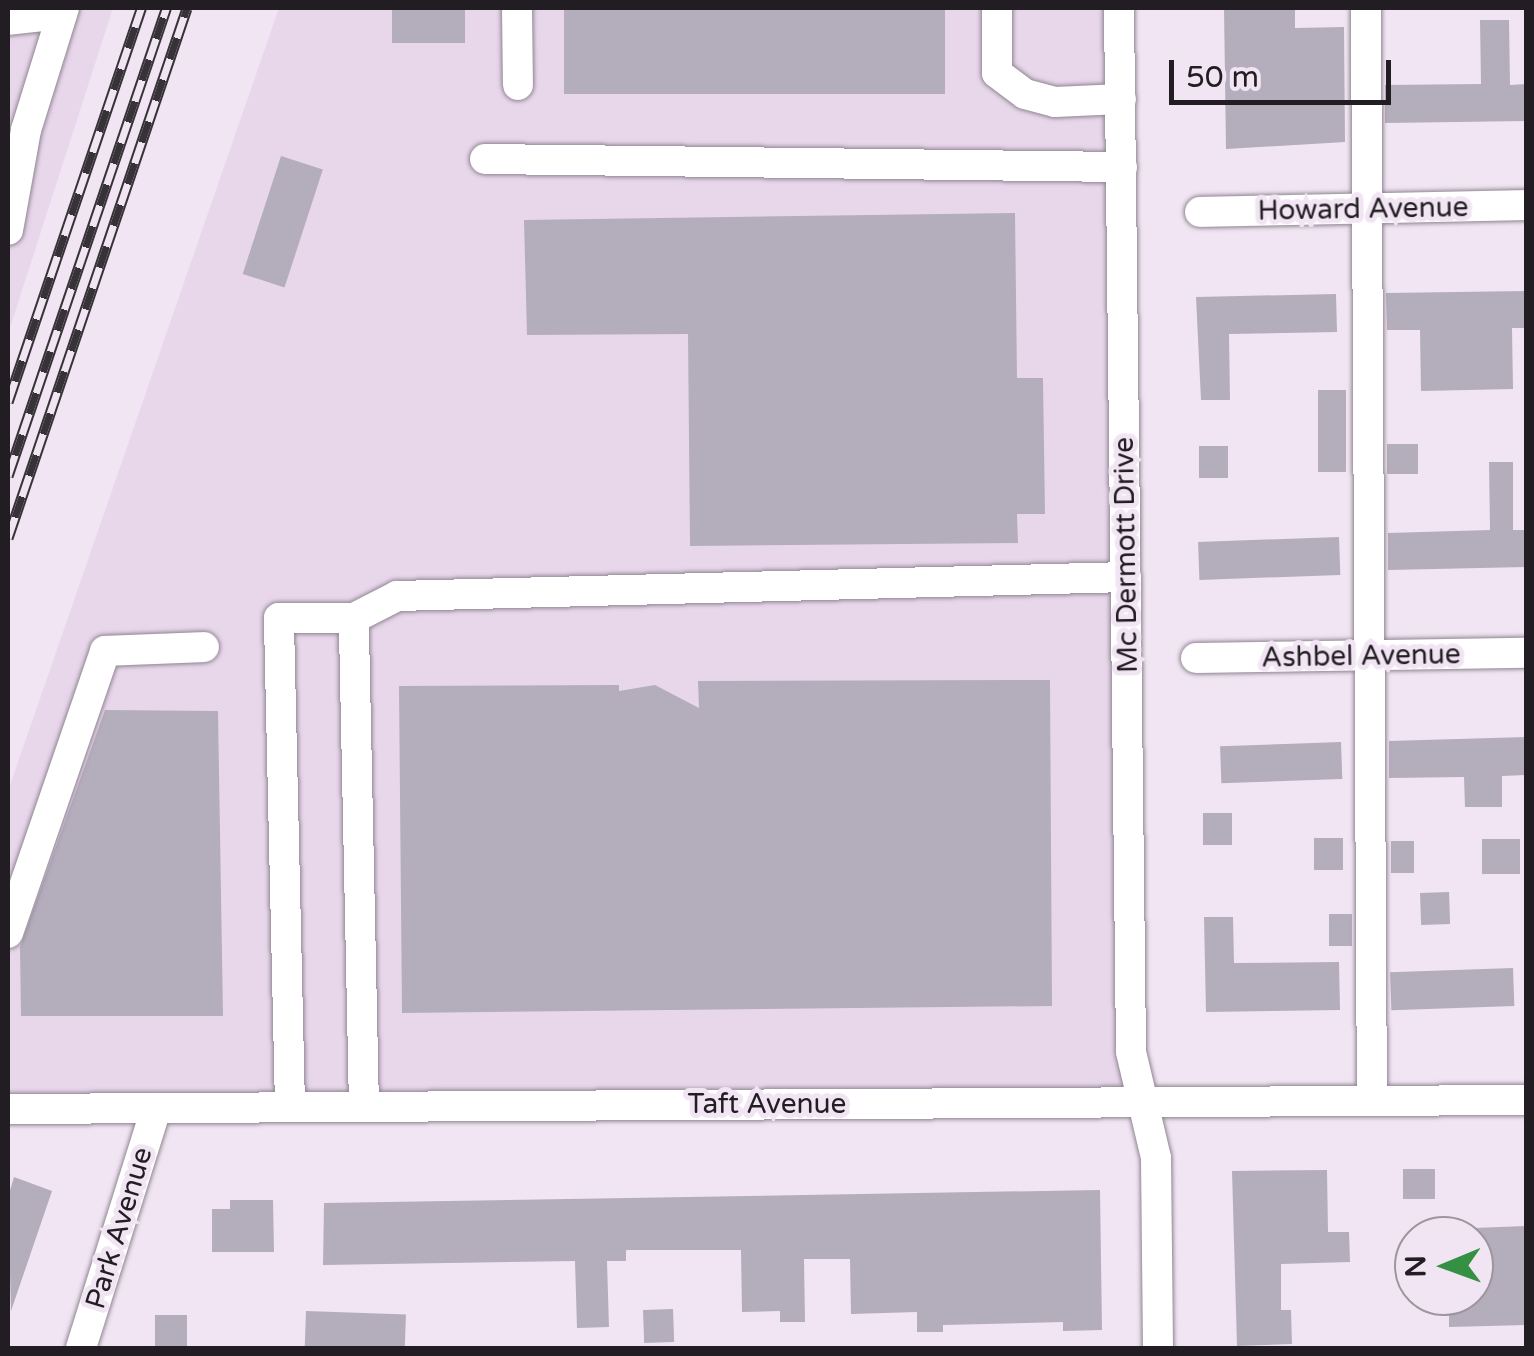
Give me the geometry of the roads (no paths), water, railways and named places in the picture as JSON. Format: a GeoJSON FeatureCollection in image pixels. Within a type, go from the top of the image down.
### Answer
{"type":"FeatureCollection","features":[{"type":"Feature","properties":{"kind":"street"},"geometry":{"type":"LineString","coordinates":[[517,8],[518,84]]}},
{"type":"Feature","properties":{"kind":"street"},"geometry":{"type":"LineString","coordinates":[[996,8],[996,72],[1026,94],[1055,102],[1120,99]]}},
{"type":"Feature","properties":{"kind":"street","name":"Mc Dermott Drive"},"geometry":{"type":"LineString","coordinates":[[1119,8],[1131,1052],[1139,1101],[1156,1158],[1158,1348]]}},
{"type":"Feature","properties":{"kind":"street"},"geometry":{"type":"LineString","coordinates":[[1366,8],[1372,1100]]}},
{"type":"Feature","properties":{"kind":"street"},"geometry":{"type":"LineString","coordinates":[[8,20],[62,11]]}},
{"type":"Feature","properties":{"kind":"street"},"geometry":{"type":"LineString","coordinates":[[8,230],[17,130],[62,11]]}},
{"type":"Feature","properties":{"kind":"street"},"geometry":{"type":"LineString","coordinates":[[485,159],[1122,167]]}},
{"type":"Feature","properties":{"kind":"street","name":"Howard Avenue"},"geometry":{"type":"LineString","coordinates":[[1200,212],[1526,205]]}},
{"type":"Feature","properties":{"kind":"street"},"geometry":{"type":"LineString","coordinates":[[290,1107],[279,618],[354,618],[397,596],[1126,577]]}},
{"type":"Feature","properties":{"kind":"street"},"geometry":{"type":"LineString","coordinates":[[354,618],[364,1106]]}},
{"type":"Feature","properties":{"kind":"street"},"geometry":{"type":"LineString","coordinates":[[8,934],[105,651],[204,647]]}},
{"type":"Feature","properties":{"kind":"street","name":"Ashbel Avenue"},"geometry":{"type":"LineString","coordinates":[[1196,658],[1526,653]]}},
{"type":"Feature","properties":{"kind":"street","name":"Taft Avenue"},"geometry":{"type":"LineString","coordinates":[[8,1109],[1526,1100]]}},
{"type":"Feature","properties":{"kind":"street","name":"Park Avenue"},"geometry":{"type":"LineString","coordinates":[[81,1348],[156,1108]]}},
{"type":"Feature","properties":{"kind":"railway"},"geometry":{"type":"LineString","coordinates":[[8,402],[141,8]]}},
{"type":"Feature","properties":{"kind":"railway"},"geometry":{"type":"LineString","coordinates":[[8,476],[166,8]]}},
{"type":"Feature","properties":{"kind":"railway"},"geometry":{"type":"LineString","coordinates":[[8,538],[187,8]]}}]}
